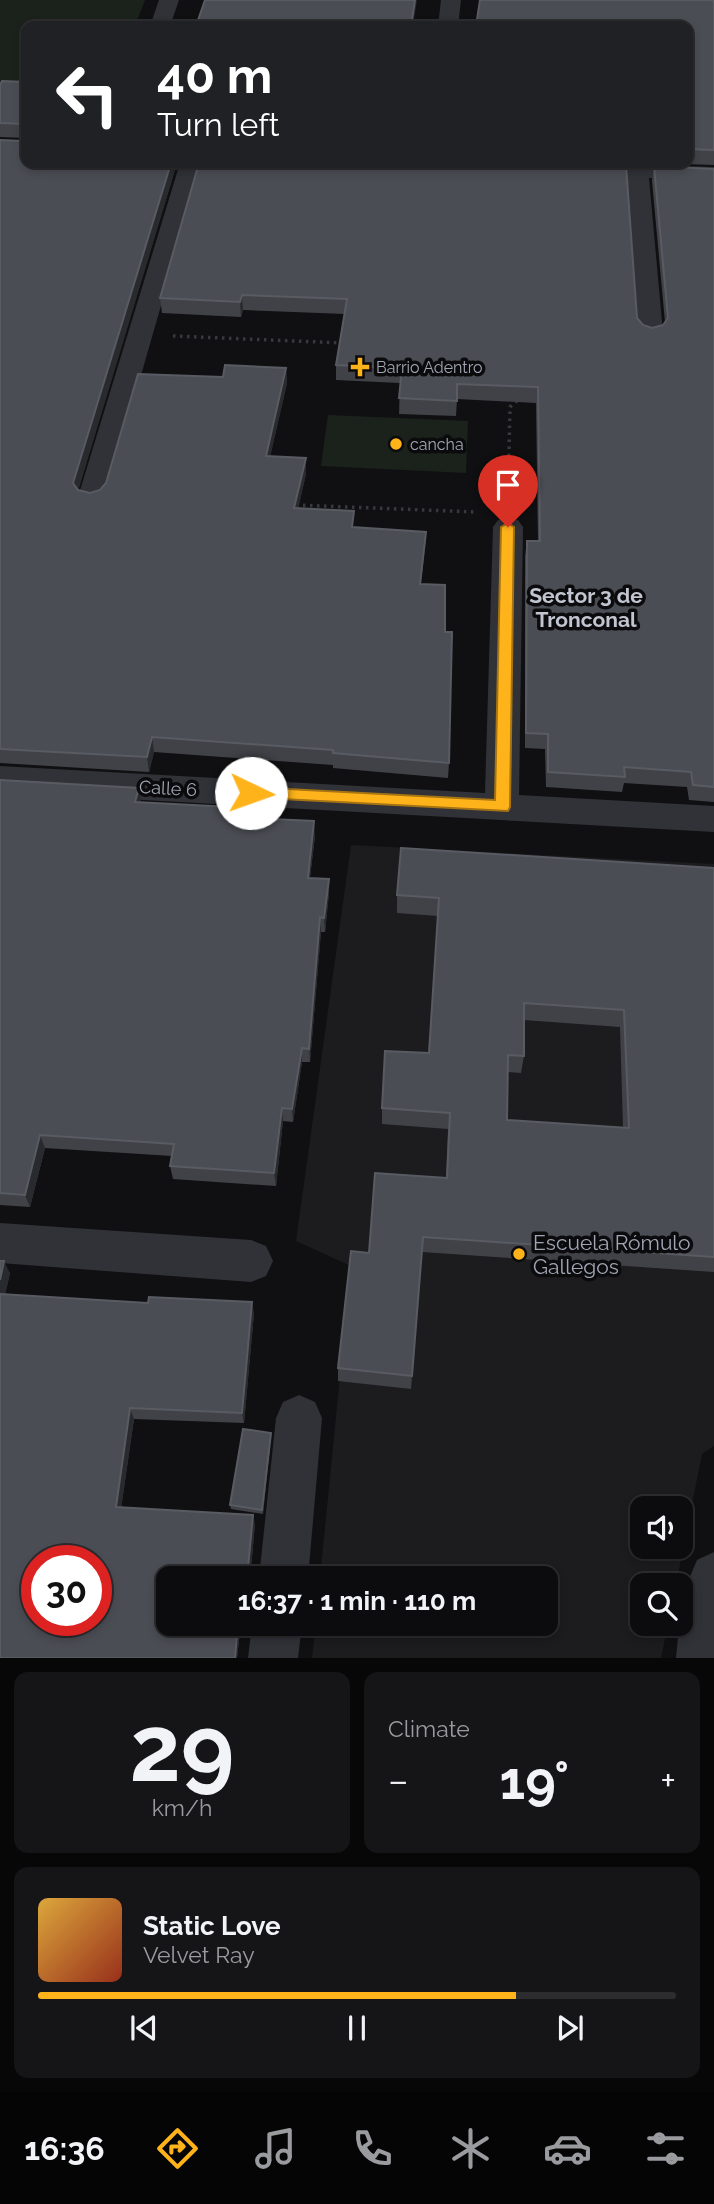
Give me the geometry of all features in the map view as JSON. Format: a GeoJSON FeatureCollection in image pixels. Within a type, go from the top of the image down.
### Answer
{"type":"FeatureCollection","features":[{"type":"Feature","properties":{"kind":"street"},"geometry":{"type":"LineString","coordinates":[[162,21],[169,0]]}},
{"type":"Feature","properties":{"kind":"street"},"geometry":{"type":"LineString","coordinates":[[449,21],[451,0]]}},
{"type":"Feature","properties":{"kind":"street"},"geometry":{"type":"LineString","coordinates":[[92,497],[190,168]]}},
{"type":"Feature","properties":{"kind":"street"},"geometry":{"type":"LineString","coordinates":[[556,168],[714,174]]}},
{"type":"Feature","properties":{"kind":"street"},"geometry":{"type":"LineString","coordinates":[[637,171],[650,332]]}},
{"type":"Feature","properties":{"kind":"street"},"geometry":{"type":"LineString","coordinates":[[502,807],[508,520]]}},
{"type":"Feature","properties":{"kind":"street","name":"Calle 6"},"geometry":{"type":"LineString","coordinates":[[0,779],[714,819]]}},
{"type":"Feature","properties":{"kind":"street"},"geometry":{"type":"LineString","coordinates":[[0,1243],[251,1261]]}},
{"type":"Feature","properties":{"kind":"street"},"geometry":{"type":"LineString","coordinates":[[284,1566],[299,1418]]}},
{"type":"Feature","properties":{"kind":"street"},"geometry":{"type":"LineString","coordinates":[[701,1658],[707,1596],[714,1577]]}},
{"type":"Feature","properties":{"kind":"street"},"geometry":{"type":"LineString","coordinates":[[273,1658],[276,1636]]}},
{"type":"Feature","properties":{"kind":"path"},"geometry":{"type":"LineString","coordinates":[[141,334],[343,343]]}},
{"type":"Feature","properties":{"kind":"path"},"geometry":{"type":"LineString","coordinates":[[286,505],[508,520],[510,407],[523,396]]}},
{"type":"Feature","properties":{"kind":"shaded area"},"geometry":{"type":"Polygon","coordinates":[[[0,0],[145,0],[137,21],[21,21],[21,134],[0,133],[0,0]]]}},
{"type":"Feature","properties":{"kind":"shaded area","name":"cancha"},"geometry":{"type":"Polygon","coordinates":[[[328,415],[468,421],[466,473],[321,466],[328,415]]]}},
{"type":"Feature","properties":{"kind":"shaded area","name":"Escuela Rómulo Gallegos"},"geometry":{"type":"Polygon","coordinates":[[[351,845],[714,864],[714,1446],[702,1454],[693,1499],[693,1496],[630,1496],[630,1559],[681,1559],[678,1573],[630,1573],[630,1636],[666,1636],[661,1658],[312,1658],[315,1636],[558,1636],[558,1566],[321,1566],[351,1266],[296,1241],[351,845]]]}},
{"type":"Feature","properties":{"kind":"building"},"geometry":{"type":"Polygon","coordinates":[[[205,0],[415,0],[412,21],[198,21],[205,0]]]}},
{"type":"Feature","properties":{"kind":"building"},"geometry":{"type":"Polygon","coordinates":[[[480,0],[714,0],[714,150],[693,149],[693,21],[477,21],[480,0]]]}},
{"type":"Feature","properties":{"kind":"building"},"geometry":{"type":"Polygon","coordinates":[[[2,81],[21,82],[21,124],[0,123],[2,81]]]}},
{"type":"Feature","properties":{"kind":"building"},"geometry":{"type":"Polygon","coordinates":[[[0,140],[21,141],[21,168],[169,168],[73,483],[78,490],[90,493],[100,490],[106,483],[138,374],[223,377],[225,365],[286,368],[266,456],[306,458],[294,508],[354,511],[352,527],[426,532],[420,584],[445,585],[445,632],[452,632],[449,763],[333,753],[333,750],[152,737],[147,757],[0,749],[0,140]]]}},
{"type":"Feature","properties":{"kind":"building"},"geometry":{"type":"Polygon","coordinates":[[[198,168],[626,168],[637,318],[643,325],[652,328],[663,325],[668,318],[654,168],[714,169],[714,787],[693,785],[691,772],[624,767],[625,777],[548,772],[548,734],[526,733],[527,541],[540,541],[538,387],[457,384],[457,401],[399,398],[402,368],[336,365],[347,299],[242,295],[240,302],[160,298],[198,168]]]}},
{"type":"Feature","properties":{"kind":"building"},"geometry":{"type":"Polygon","coordinates":[[[0,780],[139,788],[135,802],[231,807],[230,817],[314,821],[308,878],[329,879],[324,918],[320,917],[309,1049],[302,1048],[292,1109],[282,1108],[274,1173],[170,1166],[174,1144],[40,1135],[25,1195],[0,1193],[0,780]]]}},
{"type":"Feature","properties":{"kind":"building"},"geometry":{"type":"Polygon","coordinates":[[[401,848],[714,868],[714,1257],[423,1237],[412,1376],[338,1368],[351,1251],[369,1253],[375,1173],[447,1178],[450,1113],[382,1108],[385,1051],[429,1053],[439,898],[397,895],[401,848]],[[524,1003],[524,1056],[508,1055],[507,1120],[629,1128],[624,1010],[524,1003]]]}},
{"type":"Feature","properties":{"kind":"building"},"geometry":{"type":"Polygon","coordinates":[[[0,1261],[4,1261],[0,1280],[0,1261]]]}},
{"type":"Feature","properties":{"kind":"building"},"geometry":{"type":"Polygon","coordinates":[[[0,1294],[148,1303],[149,1297],[252,1302],[242,1413],[130,1408],[116,1507],[253,1515],[248,1566],[156,1566],[156,1636],[237,1636],[235,1658],[0,1658],[0,1294]]]}},
{"type":"Feature","properties":{"kind":"building"},"geometry":{"type":"Polygon","coordinates":[[[243,1429],[271,1433],[262,1510],[230,1505],[243,1429]]]}},
{"type":"Feature","properties":{"kind":"place","name":"Barrio Adentro"},"geometry":{"type":"Point","coordinates":[360,367]}},
{"type":"Feature","properties":{"kind":"place","name":"cancha"},"geometry":{"type":"Point","coordinates":[396,444]}},
{"type":"Feature","properties":{"kind":"place","name":"Escuela Rómulo Gallegos"},"geometry":{"type":"Point","coordinates":[519,1254]}},
{"type":"Feature","properties":{"kind":"district","name":"Sector 3 de Tronconal"},"geometry":{"type":"Point","coordinates":[586,607]}},
{"type":"Feature","properties":{"kind":"route"},"geometry":{"type":"LineString","coordinates":[[251,793],[502,807],[508,527]]}}]}
